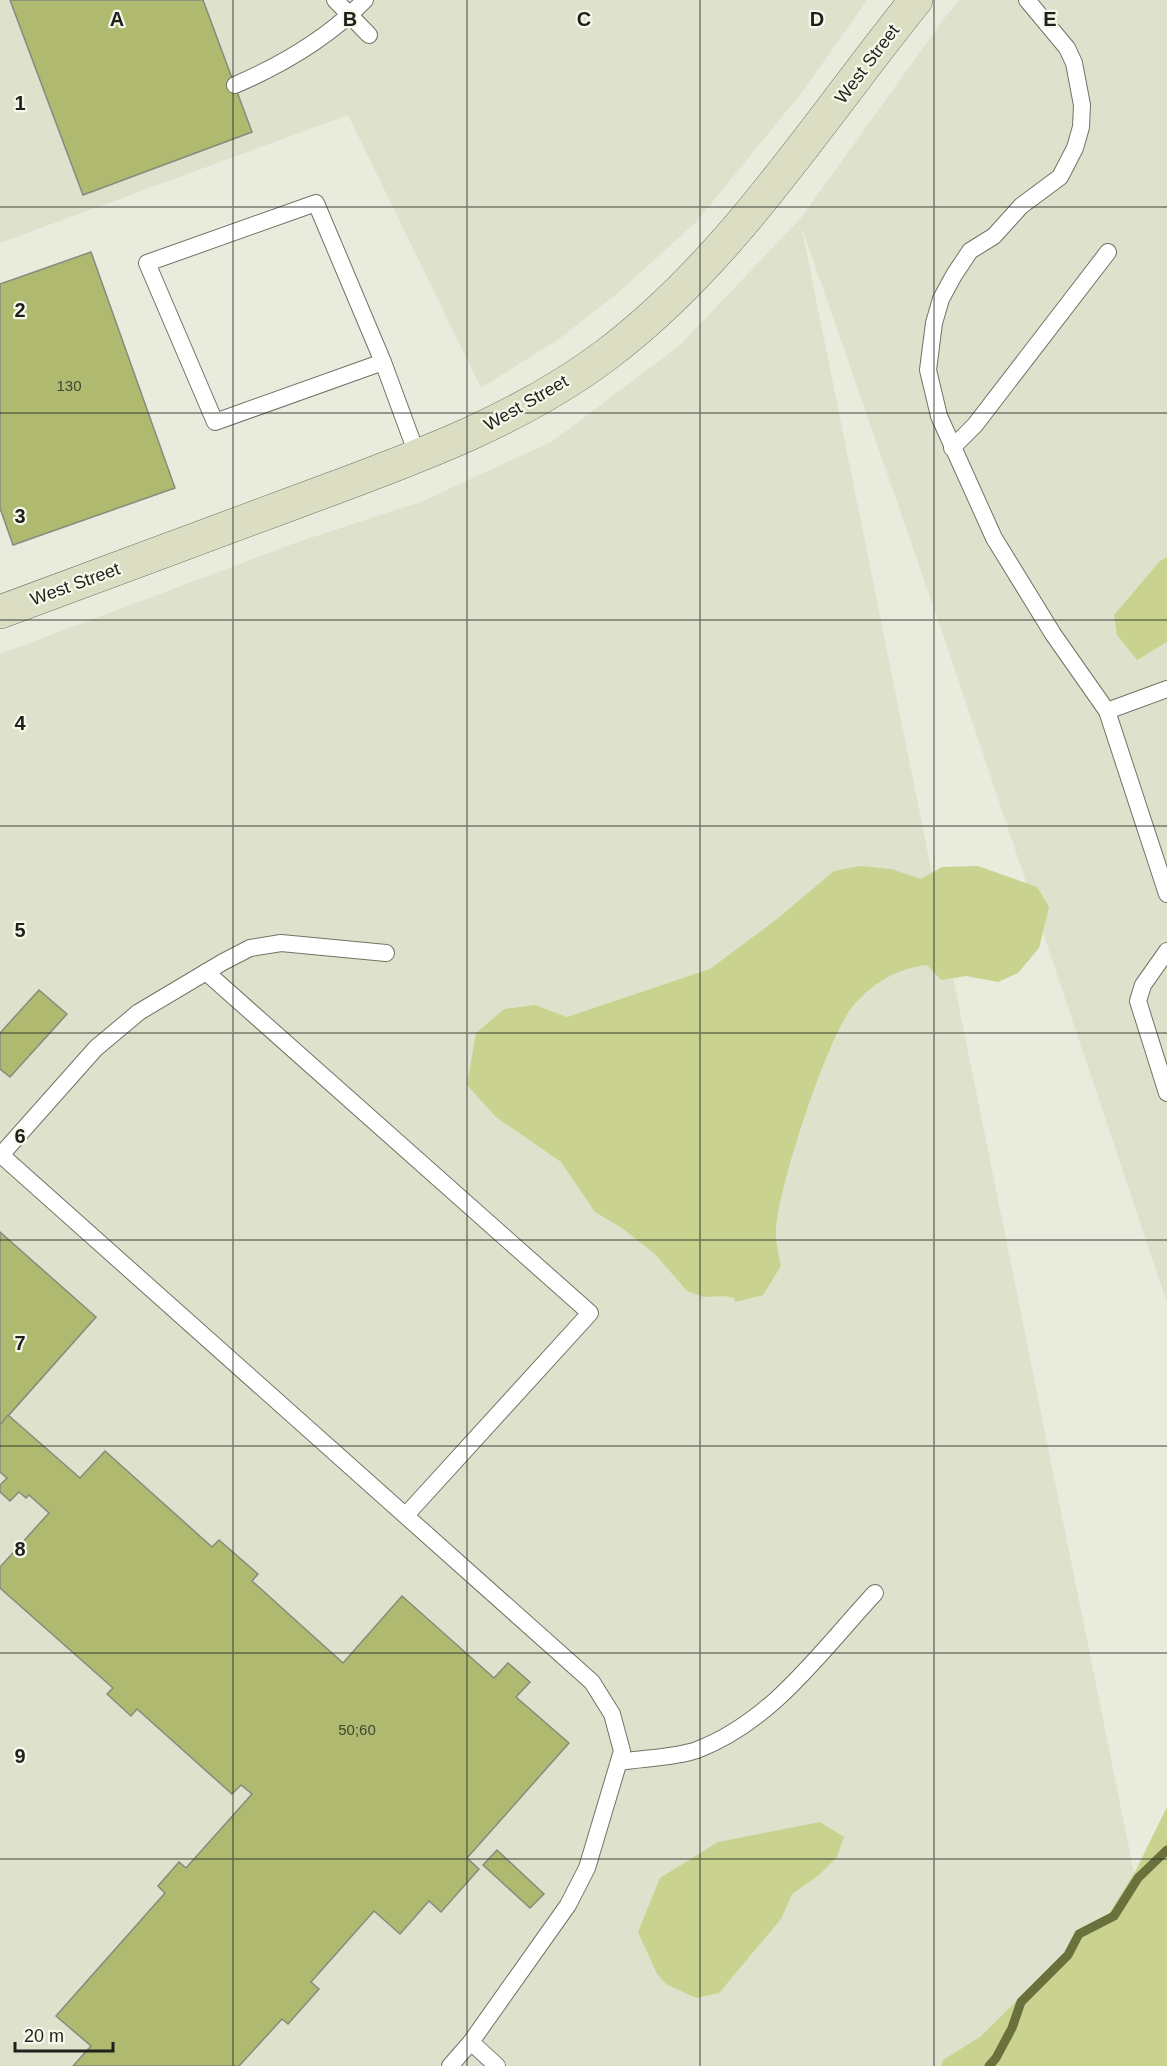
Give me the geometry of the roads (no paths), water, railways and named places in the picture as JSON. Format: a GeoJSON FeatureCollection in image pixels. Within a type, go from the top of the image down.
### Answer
{"type":"FeatureCollection","features":[{"type":"Feature","properties":{"kind":"street","name":"West Street"},"geometry":{"type":"LineString","coordinates":[[0,612],[418,457],[520,410],[606,355],[671,299],[742,222],[916,0]]}},
{"type":"Feature","properties":{"kind":"lane"},"geometry":{"type":"LineString","coordinates":[[335,0],[369,36]]}},
{"type":"Feature","properties":{"kind":"lane"},"geometry":{"type":"LineString","coordinates":[[235,85],[291,58],[350,16],[365,0]]}},
{"type":"Feature","properties":{"kind":"lane"},"geometry":{"type":"LineString","coordinates":[[1027,0],[1067,48],[1074,63],[1081,93],[1081,127],[1069,165],[1060,177],[1021,206],[994,236],[970,251],[941,299],[934,323],[928,370],[939,417],[994,538],[1053,634],[1107,711],[1167,894]]}},
{"type":"Feature","properties":{"kind":"lane"},"geometry":{"type":"LineString","coordinates":[[383,362],[215,422],[147,263],[316,203],[383,362],[418,457]]}},
{"type":"Feature","properties":{"kind":"lane"},"geometry":{"type":"LineString","coordinates":[[952,448],[975,425],[1108,252]]}},
{"type":"Feature","properties":{"kind":"lane"},"geometry":{"type":"LineString","coordinates":[[1107,711],[1167,689]]}},
{"type":"Feature","properties":{"kind":"lane"},"geometry":{"type":"LineString","coordinates":[[386,953],[281,943],[250,948],[140,1012],[96,1048],[1,1154],[592,1682],[612,1714],[622,1751],[587,1868],[568,1905],[471,2042],[450,2066]]}},
{"type":"Feature","properties":{"kind":"lane"},"geometry":{"type":"LineString","coordinates":[[1167,951],[1143,985],[1138,1001],[1167,1093]]}},
{"type":"Feature","properties":{"kind":"lane"},"geometry":{"type":"LineString","coordinates":[[206,972],[590,1313],[406,1515]]}},
{"type":"Feature","properties":{"kind":"lane"},"geometry":{"type":"LineString","coordinates":[[619,1762],[695,1751],[744,1728],[772,1706],[875,1593]]}},
{"type":"Feature","properties":{"kind":"lane"},"geometry":{"type":"LineString","coordinates":[[471,2042],[497,2066]]}},
{"type":"Feature","properties":{"kind":"waterway"},"geometry":{"type":"LineString","coordinates":[[989,2066],[996,2058],[1012,2028],[1021,2002],[1068,1955],[1079,1934],[1114,1916],[1138,1878],[1167,1850]]}}]}
